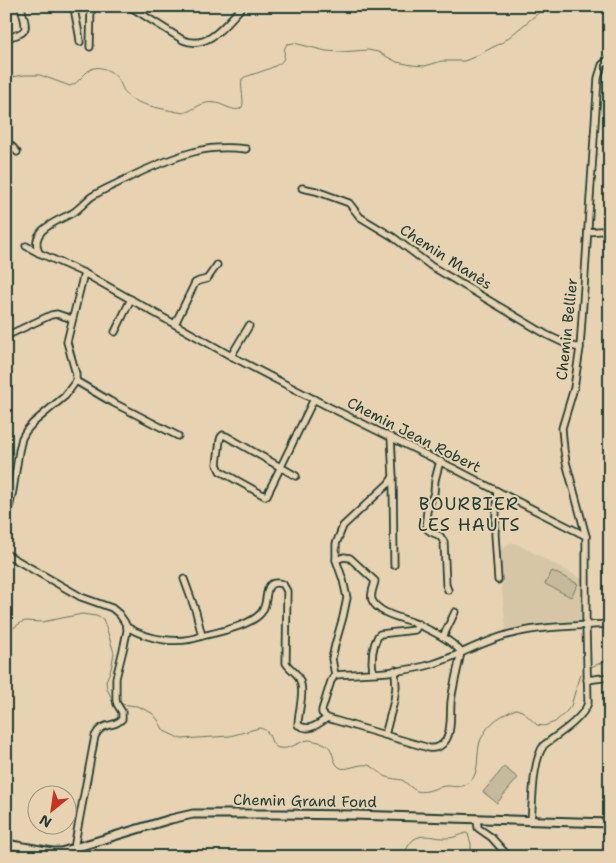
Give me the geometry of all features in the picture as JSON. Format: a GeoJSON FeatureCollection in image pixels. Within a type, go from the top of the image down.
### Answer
{"type":"FeatureCollection","features":[{"type":"Feature","properties":{"kind":"street"},"geometry":{"type":"LineString","coordinates":[[74,6],[80,42]]}},
{"type":"Feature","properties":{"kind":"street"},"geometry":{"type":"LineString","coordinates":[[90,47],[91,6]]}},
{"type":"Feature","properties":{"kind":"street"},"geometry":{"type":"LineString","coordinates":[[129,6],[190,43],[198,43],[213,37],[243,6]]}},
{"type":"Feature","properties":{"kind":"street"},"geometry":{"type":"LineString","coordinates":[[600,6],[610,10]]}},
{"type":"Feature","properties":{"kind":"street"},"geometry":{"type":"LineString","coordinates":[[6,38],[21,34],[25,30],[26,25],[21,8]]}},
{"type":"Feature","properties":{"kind":"street","name":"Chemin Bellier"},"geometry":{"type":"LineString","coordinates":[[531,821],[536,767],[541,750],[586,710],[588,703],[586,536],[566,462],[562,431],[574,388],[580,348],[598,78],[602,65],[610,58]]}},
{"type":"Feature","properties":{"kind":"street"},"geometry":{"type":"LineString","coordinates":[[6,140],[17,152]]}},
{"type":"Feature","properties":{"kind":"street"},"geometry":{"type":"LineString","coordinates":[[39,253],[36,241],[42,231],[57,219],[83,206],[90,198],[156,164],[198,151],[221,147],[246,149]]}},
{"type":"Feature","properties":{"kind":"street","name":"Chemin Manès"},"geometry":{"type":"LineString","coordinates":[[302,188],[349,203],[360,217],[393,237],[431,266],[547,335],[568,345],[580,348]]}},
{"type":"Feature","properties":{"kind":"street"},"geometry":{"type":"LineString","coordinates":[[588,232],[610,230]]}},
{"type":"Feature","properties":{"kind":"street","name":"Chemin Jean Robert"},"geometry":{"type":"LineString","coordinates":[[26,246],[84,273],[231,356],[314,399],[586,536]]}},
{"type":"Feature","properties":{"kind":"street"},"geometry":{"type":"LineString","coordinates":[[175,324],[195,283],[207,279],[217,265]]}},
{"type":"Feature","properties":{"kind":"street"},"geometry":{"type":"LineString","coordinates":[[6,522],[22,438],[33,423],[65,396],[76,381],[76,374],[67,342],[84,273]]}},
{"type":"Feature","properties":{"kind":"street"},"geometry":{"type":"LineString","coordinates":[[115,332],[131,299]]}},
{"type":"Feature","properties":{"kind":"street"},"geometry":{"type":"LineString","coordinates":[[6,336],[56,314],[72,319]]}},
{"type":"Feature","properties":{"kind":"street"},"geometry":{"type":"LineString","coordinates":[[231,356],[248,326]]}},
{"type":"Feature","properties":{"kind":"street"},"geometry":{"type":"LineString","coordinates":[[76,381],[178,436]]}},
{"type":"Feature","properties":{"kind":"street"},"geometry":{"type":"LineString","coordinates":[[296,476],[281,466],[226,436],[223,435],[221,437],[217,464],[220,471],[265,496],[267,495],[281,466],[314,399]]}},
{"type":"Feature","properties":{"kind":"street"},"geometry":{"type":"LineString","coordinates":[[391,437],[394,565]]}},
{"type":"Feature","properties":{"kind":"street"},"geometry":{"type":"LineString","coordinates":[[440,461],[434,493],[427,511],[426,525],[429,531],[440,536],[444,542],[446,585],[448,590]]}},
{"type":"Feature","properties":{"kind":"street"},"geometry":{"type":"LineString","coordinates":[[393,477],[343,526],[336,544],[336,560],[347,598],[332,659],[335,675],[331,681],[322,710],[324,716],[429,748],[434,749],[441,746],[449,734],[451,702],[462,652]]}},
{"type":"Feature","properties":{"kind":"street"},"geometry":{"type":"LineString","coordinates":[[497,491],[495,534],[498,580]]}},
{"type":"Feature","properties":{"kind":"street"},"geometry":{"type":"LineString","coordinates":[[6,554],[81,597],[112,608],[119,614],[127,627],[152,637],[183,641],[228,630],[260,615],[266,604],[267,588],[269,585],[276,582],[283,584],[287,591],[286,663],[297,674],[302,692],[298,725],[308,728],[316,726],[327,718]]}},
{"type":"Feature","properties":{"kind":"street"},"geometry":{"type":"LineString","coordinates":[[336,560],[344,557],[350,558],[375,581],[372,597],[381,610],[419,624],[443,637],[462,652]]}},
{"type":"Feature","properties":{"kind":"street"},"geometry":{"type":"LineString","coordinates":[[184,579],[196,612],[202,636]]}},
{"type":"Feature","properties":{"kind":"street"},"geometry":{"type":"LineString","coordinates":[[443,637],[456,612]]}},
{"type":"Feature","properties":{"kind":"street"},"geometry":{"type":"LineString","coordinates":[[374,672],[372,657],[378,636],[380,634],[415,630],[419,624]]}},
{"type":"Feature","properties":{"kind":"street"},"geometry":{"type":"LineString","coordinates":[[335,675],[395,670],[432,664],[506,635],[528,630],[610,624]]}},
{"type":"Feature","properties":{"kind":"street"},"geometry":{"type":"LineString","coordinates":[[74,848],[95,736],[101,728],[118,723],[122,720],[123,716],[116,700],[116,678],[127,627]]}},
{"type":"Feature","properties":{"kind":"street"},"geometry":{"type":"LineString","coordinates":[[385,734],[394,701],[396,687],[395,670]]}},
{"type":"Feature","properties":{"kind":"street"},"geometry":{"type":"LineString","coordinates":[[587,680],[610,677]]}},
{"type":"Feature","properties":{"kind":"street","name":"Chemin Grand Fond"},"geometry":{"type":"LineString","coordinates":[[6,844],[61,852],[193,814],[297,814],[610,823]]}},
{"type":"Feature","properties":{"kind":"street"},"geometry":{"type":"LineString","coordinates":[[477,819],[478,828],[493,839],[508,857]]}},
{"type":"Feature","properties":{"kind":"shaded area"},"geometry":{"type":"Polygon","coordinates":[[[510,543],[517,544],[584,580],[582,624],[506,630],[498,552],[510,543]]]}},
{"type":"Feature","properties":{"kind":"shaded area"},"geometry":{"type":"Polygon","coordinates":[[[552,571],[578,584],[571,597],[545,584],[552,571]]]}},
{"type":"Feature","properties":{"kind":"shaded area"},"geometry":{"type":"Polygon","coordinates":[[[504,767],[518,778],[497,803],[483,792],[504,767]]]}},
{"type":"Feature","properties":{"kind":"waterway"},"geometry":{"type":"LineString","coordinates":[[6,78],[40,75],[70,86],[91,70],[100,68],[111,72],[130,98],[148,105],[183,113],[211,102],[240,109],[243,105],[242,79],[281,63],[287,44],[294,43],[326,51],[368,50],[378,52],[397,62],[412,65],[425,66],[442,61],[464,61],[503,42],[547,6]]}},
{"type":"Feature","properties":{"kind":"waterway"},"geometry":{"type":"LineString","coordinates":[[6,633],[26,621],[42,622],[82,614],[103,619],[114,653],[111,669],[106,681],[111,697]]}},
{"type":"Feature","properties":{"kind":"waterway"},"geometry":{"type":"LineString","coordinates":[[591,667],[605,661],[610,655]]}},
{"type":"Feature","properties":{"kind":"waterway"},"geometry":{"type":"LineString","coordinates":[[120,704],[137,706],[152,713],[164,731],[181,739],[230,736],[259,728],[264,729],[269,734],[273,744],[279,748],[287,748],[308,740],[323,743],[327,745],[339,767],[348,768],[368,765],[387,777],[402,780],[415,790],[421,792],[443,786],[465,785],[471,781],[476,770],[478,749],[482,737],[492,723],[506,714],[516,709],[522,711],[537,725],[544,726],[555,722],[571,706],[580,674]]}},
{"type":"Feature","properties":{"kind":"waterway"},"geometry":{"type":"LineString","coordinates":[[402,857],[413,840],[421,836],[450,838],[466,833],[471,844],[473,857]]}},
{"type":"Feature","properties":{"kind":"waterway"},"geometry":{"type":"LineString","coordinates":[[324,857],[330,854],[335,857]]}},
{"type":"Feature","properties":{"kind":"district","name":"BOURBIER LES HAUTS"},"geometry":{"type":"Point","coordinates":[469,514]}}]}
